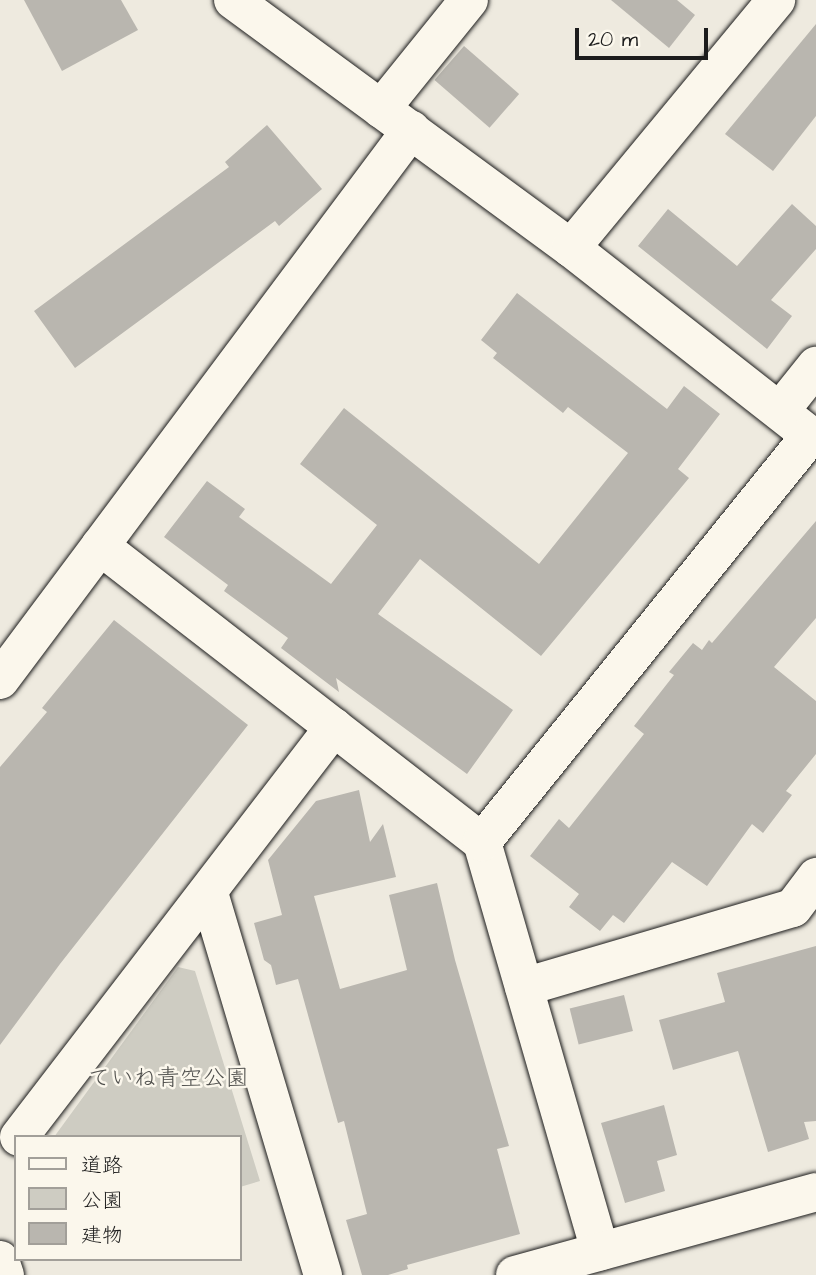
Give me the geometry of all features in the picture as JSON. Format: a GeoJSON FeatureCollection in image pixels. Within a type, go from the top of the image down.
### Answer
{"type":"FeatureCollection","features":[{"type":"Feature","properties":{"kind":"street"},"geometry":{"type":"LineString","coordinates":[[233,0],[571,248],[813,438],[482,842]]}},
{"type":"Feature","properties":{"kind":"street"},"geometry":{"type":"LineString","coordinates":[[0,680],[100,546],[396,120],[469,0]]}},
{"type":"Feature","properties":{"kind":"street"},"geometry":{"type":"LineString","coordinates":[[571,248],[776,0]]}},
{"type":"Feature","properties":{"kind":"street"},"geometry":{"type":"LineString","coordinates":[[780,411],[816,366]]}},
{"type":"Feature","properties":{"kind":"street"},"geometry":{"type":"LineString","coordinates":[[100,546],[482,842],[600,1251]]}},
{"type":"Feature","properties":{"kind":"street"},"geometry":{"type":"LineString","coordinates":[[21,1135],[334,727]]}},
{"type":"Feature","properties":{"kind":"street"},"geometry":{"type":"LineString","coordinates":[[524,987],[793,908],[816,877]]}},
{"type":"Feature","properties":{"kind":"street"},"geometry":{"type":"LineString","coordinates":[[209,893],[323,1275]]}},
{"type":"Feature","properties":{"kind":"street"},"geometry":{"type":"LineString","coordinates":[[0,1162],[14,1144]]}},
{"type":"Feature","properties":{"kind":"street"},"geometry":{"type":"LineString","coordinates":[[515,1275],[816,1192]]}},
{"type":"Feature","properties":{"kind":"street"},"geometry":{"type":"LineString","coordinates":[[0,1260],[5,1275]]}},
{"type":"Feature","properties":{"kind":"green space","name":"ていね青空公園"},"geometry":{"type":"Polygon","coordinates":[[[178,967],[195,971],[260,1181],[242,1186],[242,1135],[55,1135],[178,967]]]}},
{"type":"Feature","properties":{"kind":"building"},"geometry":{"type":"Polygon","coordinates":[[[24,0],[121,0],[138,30],[62,71],[24,0]]]}},
{"type":"Feature","properties":{"kind":"building"},"geometry":{"type":"Polygon","coordinates":[[[611,0],[677,0],[695,15],[669,48],[611,0]]]}},
{"type":"Feature","properties":{"kind":"building"},"geometry":{"type":"Polygon","coordinates":[[[816,24],[816,116],[773,171],[725,134],[816,24]]]}},
{"type":"Feature","properties":{"kind":"building"},"geometry":{"type":"Polygon","coordinates":[[[464,46],[519,94],[490,128],[434,80],[464,46]]]}},
{"type":"Feature","properties":{"kind":"building"},"geometry":{"type":"Polygon","coordinates":[[[267,125],[322,189],[279,226],[275,221],[75,368],[34,311],[229,167],[225,162],[267,125]]]}},
{"type":"Feature","properties":{"kind":"building"},"geometry":{"type":"Polygon","coordinates":[[[792,204],[816,226],[816,249],[771,300],[792,316],[767,349],[638,246],[668,209],[737,266],[792,204]]]}},
{"type":"Feature","properties":{"kind":"building"},"geometry":{"type":"Polygon","coordinates":[[[517,293],[667,409],[684,386],[720,414],[678,469],[689,478],[541,656],[420,559],[378,614],[513,710],[467,774],[336,678],[339,692],[281,648],[288,638],[224,591],[228,585],[164,537],[207,481],[245,509],[239,517],[331,584],[377,525],[300,464],[344,408],[539,564],[628,453],[568,407],[563,413],[493,358],[497,353],[481,340],[517,293]]]}},
{"type":"Feature","properties":{"kind":"building"},"geometry":{"type":"Polygon","coordinates":[[[816,521],[816,618],[774,667],[816,701],[816,754],[786,791],[792,795],[763,833],[752,824],[707,886],[672,862],[624,923],[613,915],[600,931],[569,907],[579,894],[530,856],[559,819],[569,828],[644,734],[634,726],[674,675],[669,672],[693,643],[702,650],[709,640],[712,643],[816,521]]]}},
{"type":"Feature","properties":{"kind":"building"},"geometry":{"type":"Polygon","coordinates":[[[114,620],[248,725],[60,964],[0,1045],[0,767],[47,712],[42,708],[114,620]]]}},
{"type":"Feature","properties":{"kind":"building"},"geometry":{"type":"Polygon","coordinates":[[[359,790],[370,842],[383,824],[396,877],[314,896],[340,989],[407,970],[389,895],[437,883],[455,960],[509,1146],[497,1149],[520,1234],[407,1265],[408,1269],[388,1275],[362,1275],[346,1220],[367,1214],[344,1121],[338,1123],[298,979],[276,985],[271,965],[264,960],[254,923],[282,915],[268,860],[316,801],[359,790]]]}},
{"type":"Feature","properties":{"kind":"building"},"geometry":{"type":"Polygon","coordinates":[[[816,946],[816,1121],[804,1122],[809,1139],[768,1152],[738,1051],[673,1070],[659,1020],[725,1002],[717,973],[816,946]]]}},
{"type":"Feature","properties":{"kind":"building"},"geometry":{"type":"Polygon","coordinates":[[[624,995],[633,1031],[579,1044],[570,1009],[624,995]]]}},
{"type":"Feature","properties":{"kind":"building"},"geometry":{"type":"Polygon","coordinates":[[[664,1105],[677,1155],[657,1161],[665,1191],[625,1203],[601,1123],[664,1105]]]}}]}
